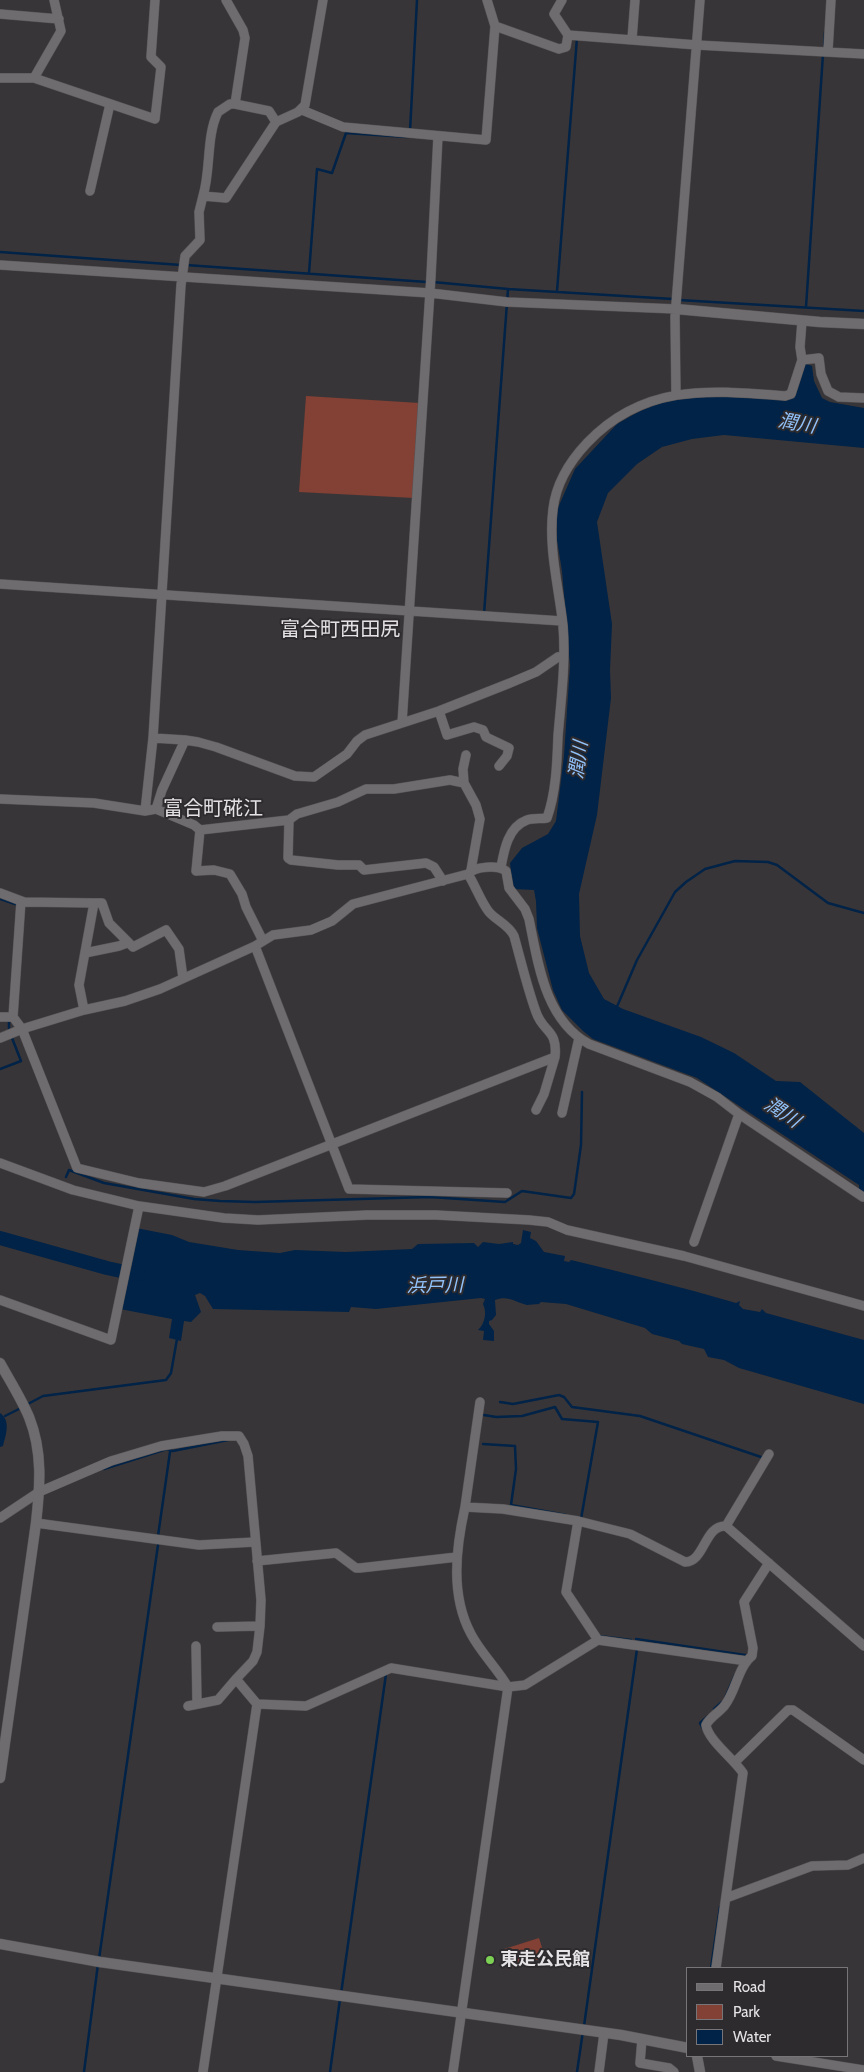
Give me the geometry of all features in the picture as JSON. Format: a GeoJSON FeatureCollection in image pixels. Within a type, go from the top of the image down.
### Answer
{"type":"FeatureCollection","features":[{"type":"Feature","properties":{"kind":"street"},"geometry":{"type":"LineString","coordinates":[[34,78],[61,31],[54,0]]}},
{"type":"Feature","properties":{"kind":"street"},"geometry":{"type":"LineString","coordinates":[[0,78],[34,78],[155,119],[161,67],[151,57],[155,0]]}},
{"type":"Feature","properties":{"kind":"street"},"geometry":{"type":"LineString","coordinates":[[226,0],[244,30],[245,38],[235,104]]}},
{"type":"Feature","properties":{"kind":"street"},"geometry":{"type":"LineString","coordinates":[[203,196],[226,198],[276,122],[302,110],[305,105],[323,0]]}},
{"type":"Feature","properties":{"kind":"street"},"geometry":{"type":"LineString","coordinates":[[302,110],[343,127],[486,140],[495,26],[487,0]]}},
{"type":"Feature","properties":{"kind":"street"},"geometry":{"type":"LineString","coordinates":[[495,26],[559,49],[566,47],[568,35],[554,14],[562,0]]}},
{"type":"Feature","properties":{"kind":"street"},"geometry":{"type":"LineString","coordinates":[[632,39],[635,0]]}},
{"type":"Feature","properties":{"kind":"street"},"geometry":{"type":"LineString","coordinates":[[676,395],[676,309],[700,0]]}},
{"type":"Feature","properties":{"kind":"street"},"geometry":{"type":"LineString","coordinates":[[828,51],[831,0]]}},
{"type":"Feature","properties":{"kind":"street"},"geometry":{"type":"LineString","coordinates":[[0,14],[58,19]]}},
{"type":"Feature","properties":{"kind":"street"},"geometry":{"type":"LineString","coordinates":[[568,35],[864,54]]}},
{"type":"Feature","properties":{"kind":"street"},"geometry":{"type":"LineString","coordinates":[[90,192],[110,104]]}},
{"type":"Feature","properties":{"kind":"street"},"geometry":{"type":"LineString","coordinates":[[145,811],[153,738],[161,594],[185,256],[200,240],[200,212],[209,176],[211,144],[216,114],[230,104],[235,104],[269,111],[276,122]]}},
{"type":"Feature","properties":{"kind":"street"},"geometry":{"type":"LineString","coordinates":[[402,722],[431,276],[438,136]]}},
{"type":"Feature","properties":{"kind":"street"},"geometry":{"type":"LineString","coordinates":[[0,265],[430,291],[497,301],[676,309],[807,321],[864,324]]}},
{"type":"Feature","properties":{"kind":"street"},"geometry":{"type":"LineString","coordinates":[[498,867],[505,842],[521,823],[528,820],[547,818],[551,806],[557,762],[563,656],[562,621],[551,530],[557,490],[565,473],[579,451],[600,430],[629,410],[648,402],[676,395],[713,391],[785,396],[791,394],[802,360],[800,347],[807,321]]}},
{"type":"Feature","properties":{"kind":"street"},"geometry":{"type":"LineString","coordinates":[[802,360],[819,358],[821,374],[828,391],[839,397],[864,398]]}},
{"type":"Feature","properties":{"kind":"street"},"geometry":{"type":"LineString","coordinates":[[0,584],[562,621]]}},
{"type":"Feature","properties":{"kind":"street"},"geometry":{"type":"LineString","coordinates":[[153,738],[198,742],[295,776],[314,777],[347,754],[357,741],[365,735],[438,711],[536,672],[558,656],[563,656]]}},
{"type":"Feature","properties":{"kind":"street"},"geometry":{"type":"LineString","coordinates":[[438,711],[446,736],[474,727],[483,730],[486,737],[509,748],[507,756],[499,766]]}},
{"type":"Feature","properties":{"kind":"street"},"geometry":{"type":"LineString","coordinates":[[156,809],[169,773],[185,740]]}},
{"type":"Feature","properties":{"kind":"street"},"geometry":{"type":"LineString","coordinates":[[466,755],[463,768],[464,783],[476,805],[480,819],[471,871],[484,904],[490,913],[511,928],[536,1015],[554,1038],[556,1046],[555,1057],[544,1094],[536,1110]]}},
{"type":"Feature","properties":{"kind":"street"},"geometry":{"type":"LineString","coordinates":[[0,799],[94,803],[145,811],[156,809],[194,825],[200,830],[289,820],[297,814],[338,802],[366,789],[394,789],[450,780],[464,783]]}},
{"type":"Feature","properties":{"kind":"street"},"geometry":{"type":"LineString","coordinates":[[289,820],[288,858],[291,860],[359,865],[364,870],[426,863],[434,868],[443,880]]}},
{"type":"Feature","properties":{"kind":"street"},"geometry":{"type":"LineString","coordinates":[[200,830],[196,871],[214,870],[230,874],[242,894],[349,1189],[507,1194]]}},
{"type":"Feature","properties":{"kind":"street"},"geometry":{"type":"LineString","coordinates":[[0,1038],[22,1029],[84,1010],[125,1001],[160,989],[273,935],[311,930],[332,921],[353,904],[471,871],[498,867],[506,871],[509,888],[530,919],[545,986],[552,1006],[580,1038],[690,1082],[716,1097],[738,1114],[863,1197]]}},
{"type":"Feature","properties":{"kind":"street"},"geometry":{"type":"LineString","coordinates":[[0,893],[21,901],[102,903],[109,923],[132,947],[166,930],[179,949],[183,978]]}},
{"type":"Feature","properties":{"kind":"street"},"geometry":{"type":"LineString","coordinates":[[21,901],[13,1017],[22,1029],[77,1168],[139,1183],[204,1192],[225,1186],[555,1057]]}},
{"type":"Feature","properties":{"kind":"street"},"geometry":{"type":"LineString","coordinates":[[84,1010],[79,985],[94,903]]}},
{"type":"Feature","properties":{"kind":"street"},"geometry":{"type":"LineString","coordinates":[[85,953],[127,943]]}},
{"type":"Feature","properties":{"kind":"street"},"geometry":{"type":"LineString","coordinates":[[0,1016],[13,1017]]}},
{"type":"Feature","properties":{"kind":"street"},"geometry":{"type":"LineString","coordinates":[[562,1113],[580,1038]]}},
{"type":"Feature","properties":{"kind":"street"},"geometry":{"type":"LineString","coordinates":[[694,1242],[738,1114]]}},
{"type":"Feature","properties":{"kind":"street"},"geometry":{"type":"LineString","coordinates":[[0,1163],[74,1190],[139,1206],[224,1218],[258,1220],[367,1215],[436,1215],[548,1222],[567,1230],[684,1256],[864,1306]]}},
{"type":"Feature","properties":{"kind":"street"},"geometry":{"type":"LineString","coordinates":[[0,1300],[111,1340],[139,1206]]}},
{"type":"Feature","properties":{"kind":"street"},"geometry":{"type":"LineString","coordinates":[[0,1363],[29,1417],[38,1449],[39,1492],[0,1778]]}},
{"type":"Feature","properties":{"kind":"street"},"geometry":{"type":"LineString","coordinates":[[454,2072],[508,1687],[471,1634],[458,1596],[457,1557],[480,1402]]}},
{"type":"Feature","properties":{"kind":"street"},"geometry":{"type":"LineString","coordinates":[[0,1518],[39,1492],[112,1461],[161,1446],[222,1436],[239,1436],[248,1456],[261,1600],[258,1652],[253,1661],[218,1700],[192,1705],[196,1646]]}},
{"type":"Feature","properties":{"kind":"street"},"geometry":{"type":"LineString","coordinates":[[726,1526],[769,1454]]}},
{"type":"Feature","properties":{"kind":"street"},"geometry":{"type":"LineString","coordinates":[[465,1507],[503,1509],[578,1521],[630,1534],[685,1562],[690,1562],[695,1558],[713,1530],[726,1526],[864,1646]]}},
{"type":"Feature","properties":{"kind":"street"},"geometry":{"type":"LineString","coordinates":[[578,1521],[566,1592],[598,1640]]}},
{"type":"Feature","properties":{"kind":"street"},"geometry":{"type":"LineString","coordinates":[[36,1523],[199,1545],[255,1542]]}},
{"type":"Feature","properties":{"kind":"street"},"geometry":{"type":"LineString","coordinates":[[257,1561],[336,1553],[356,1568],[360,1568],[457,1557]]}},
{"type":"Feature","properties":{"kind":"street"},"geometry":{"type":"LineString","coordinates":[[716,1967],[743,1773],[708,1733],[706,1725],[726,1703],[734,1684],[747,1661],[752,1656],[753,1648],[744,1602],[769,1563]]}},
{"type":"Feature","properties":{"kind":"street"},"geometry":{"type":"LineString","coordinates":[[217,1627],[260,1626]]}},
{"type":"Feature","properties":{"kind":"street"},"geometry":{"type":"LineString","coordinates":[[236,1679],[257,1704],[306,1706],[391,1668],[508,1687],[525,1685],[598,1640],[747,1661]]}},
{"type":"Feature","properties":{"kind":"street"},"geometry":{"type":"LineString","coordinates":[[203,2072],[257,1704]]}},
{"type":"Feature","properties":{"kind":"street"},"geometry":{"type":"LineString","coordinates":[[735,1762],[788,1710],[793,1710],[863,1758]]}},
{"type":"Feature","properties":{"kind":"street"},"geometry":{"type":"LineString","coordinates":[[726,1898],[812,1866],[848,1865],[864,1858]]}},
{"type":"Feature","properties":{"kind":"street"},"geometry":{"type":"LineString","coordinates":[[0,1944],[96,1961],[463,2012],[642,2039],[686,2048]]}},
{"type":"Feature","properties":{"kind":"street"},"geometry":{"type":"LineString","coordinates":[[600,2072],[604,2033]]}},
{"type":"Feature","properties":{"kind":"street"},"geometry":{"type":"LineString","coordinates":[[642,2039],[640,2063],[669,2068],[674,2072]]}},
{"type":"Feature","properties":{"kind":"street"},"geometry":{"type":"LineString","coordinates":[[698,2057],[700,2072]]}},
{"type":"Feature","properties":{"kind":"street"},"geometry":{"type":"LineString","coordinates":[[782,2057],[864,2070]]}},
{"type":"Feature","properties":{"kind":"green space"},"geometry":{"type":"Polygon","coordinates":[[[306,396],[420,403],[414,498],[299,492],[306,396]]]}},
{"type":"Feature","properties":{"kind":"green space"},"geometry":{"type":"Polygon","coordinates":[[[539,1938],[545,1957],[507,1969],[501,1950],[539,1938]]]}},
{"type":"Feature","properties":{"kind":"water","name":"潤川"},"geometry":{"type":"Polygon","coordinates":[[[804,363],[812,366],[814,381],[822,398],[830,402],[864,408],[864,448],[724,435],[692,439],[662,447],[637,464],[608,493],[597,522],[612,624],[611,698],[597,815],[579,894],[580,936],[589,973],[604,999],[623,1009],[701,1037],[734,1053],[776,1081],[800,1082],[864,1133],[864,1193],[859,1189],[859,1185],[697,1078],[593,1039],[583,1031],[562,1010],[553,990],[537,928],[534,890],[513,889],[510,863],[522,848],[548,834],[556,821],[564,756],[570,666],[562,571],[557,540],[557,510],[575,469],[617,424],[638,412],[662,402],[687,396],[786,399],[804,363]]]}},
{"type":"Feature","properties":{"kind":"water"},"geometry":{"type":"Polygon","coordinates":[[[136,1228],[172,1235],[189,1242],[238,1250],[280,1253],[295,1250],[346,1252],[412,1249],[418,1244],[474,1243],[478,1247],[483,1242],[499,1244],[513,1242],[513,1244],[518,1245],[521,1243],[523,1230],[531,1232],[530,1238],[536,1241],[544,1252],[565,1256],[564,1261],[569,1262],[571,1260],[612,1270],[736,1303],[740,1301],[739,1305],[743,1309],[760,1312],[762,1309],[766,1313],[864,1340],[864,1404],[739,1368],[724,1360],[708,1357],[704,1349],[682,1344],[679,1341],[652,1334],[645,1328],[566,1304],[541,1302],[539,1304],[527,1305],[508,1299],[495,1300],[496,1315],[489,1321],[494,1331],[494,1341],[483,1340],[484,1331],[478,1330],[484,1321],[485,1314],[483,1304],[485,1299],[481,1298],[376,1309],[351,1307],[349,1312],[213,1309],[205,1296],[200,1293],[195,1295],[201,1312],[191,1322],[184,1321],[181,1341],[169,1338],[172,1319],[120,1309],[136,1228]]]}},
{"type":"Feature","properties":{"kind":"water"},"geometry":{"type":"Polygon","coordinates":[[[0,1413],[6,1420],[7,1428],[3,1446],[0,1447],[0,1413]]]}},
{"type":"Feature","properties":{"kind":"waterway"},"geometry":{"type":"LineString","coordinates":[[410,131],[417,0]]}},
{"type":"Feature","properties":{"kind":"waterway"},"geometry":{"type":"LineString","coordinates":[[824,49],[825,32]]}},
{"type":"Feature","properties":{"kind":"waterway"},"geometry":{"type":"LineString","coordinates":[[557,291],[577,38]]}},
{"type":"Feature","properties":{"kind":"waterway"},"geometry":{"type":"LineString","coordinates":[[806,307],[823,54]]}},
{"type":"Feature","properties":{"kind":"waterway"},"geometry":{"type":"LineString","coordinates":[[309,273],[317,169],[332,173],[346,133],[407,137]]}},
{"type":"Feature","properties":{"kind":"waterway"},"geometry":{"type":"LineString","coordinates":[[0,252],[181,265]]}},
{"type":"Feature","properties":{"kind":"waterway"},"geometry":{"type":"LineString","coordinates":[[186,265],[427,282]]}},
{"type":"Feature","properties":{"kind":"waterway"},"geometry":{"type":"LineString","coordinates":[[433,282],[508,289]]}},
{"type":"Feature","properties":{"kind":"waterway"},"geometry":{"type":"LineString","coordinates":[[484,614],[508,289],[673,299]]}},
{"type":"Feature","properties":{"kind":"waterway"},"geometry":{"type":"LineString","coordinates":[[679,300],[864,311]]}},
{"type":"Feature","properties":{"kind":"waterway"},"geometry":{"type":"LineString","coordinates":[[616,1009],[637,960],[675,892],[705,869],[735,861],[768,862],[777,865],[828,903],[864,913]]}},
{"type":"Feature","properties":{"kind":"waterway"},"geometry":{"type":"LineString","coordinates":[[0,899],[18,905]]}},
{"type":"Feature","properties":{"kind":"waterway"},"geometry":{"type":"LineString","coordinates":[[9,1018],[9,1029]]}},
{"type":"Feature","properties":{"kind":"waterway"},"geometry":{"type":"LineString","coordinates":[[0,1069],[21,1061],[12,1038]]}},
{"type":"Feature","properties":{"kind":"waterway"},"geometry":{"type":"LineString","coordinates":[[66,1177],[69,1170],[104,1183],[194,1199],[220,1201],[255,1202],[430,1197],[505,1202],[522,1191],[571,1198],[574,1194],[581,1145],[582,1092]]}},
{"type":"Feature","properties":{"kind":"waterway","name":"浜戸川"},"geometry":{"type":"LineString","coordinates":[[0,1238],[139,1275]]}},
{"type":"Feature","properties":{"kind":"waterway"},"geometry":{"type":"LineString","coordinates":[[26,1405],[43,1396],[166,1380],[171,1373],[177,1339]]}},
{"type":"Feature","properties":{"kind":"waterway"},"geometry":{"type":"LineString","coordinates":[[500,1402],[513,1404],[559,1395],[564,1397],[572,1407],[640,1416],[764,1458]]}},
{"type":"Feature","properties":{"kind":"waterway"},"geometry":{"type":"LineString","coordinates":[[484,1415],[496,1417],[522,1416],[555,1407],[562,1419],[598,1422],[581,1519]]}},
{"type":"Feature","properties":{"kind":"waterway"},"geometry":{"type":"LineString","coordinates":[[5,1416],[21,1408]]}},
{"type":"Feature","properties":{"kind":"waterway"},"geometry":{"type":"LineString","coordinates":[[104,1469],[167,1449],[173,1451],[228,1440]]}},
{"type":"Feature","properties":{"kind":"waterway"},"geometry":{"type":"LineString","coordinates":[[483,1444],[515,1446],[516,1469],[511,1505],[566,1515]]}},
{"type":"Feature","properties":{"kind":"waterway"},"geometry":{"type":"LineString","coordinates":[[158,1536],[170,1452]]}},
{"type":"Feature","properties":{"kind":"waterway"},"geometry":{"type":"LineString","coordinates":[[99,1959],[158,1545]]}},
{"type":"Feature","properties":{"kind":"waterway"},"geometry":{"type":"LineString","coordinates":[[599,1636],[631,1640]]}},
{"type":"Feature","properties":{"kind":"waterway"},"geometry":{"type":"LineString","coordinates":[[636,1639],[745,1655]]}},
{"type":"Feature","properties":{"kind":"waterway"},"geometry":{"type":"LineString","coordinates":[[584,2026],[637,1649]]}},
{"type":"Feature","properties":{"kind":"waterway"},"geometry":{"type":"LineString","coordinates":[[341,1994],[386,1674]]}},
{"type":"Feature","properties":{"kind":"waterway"},"geometry":{"type":"LineString","coordinates":[[725,1698],[735,1675]]}},
{"type":"Feature","properties":{"kind":"waterway"},"geometry":{"type":"LineString","coordinates":[[714,1709],[722,1702]]}},
{"type":"Feature","properties":{"kind":"waterway"},"geometry":{"type":"LineString","coordinates":[[705,1733],[700,1723],[708,1716]]}},
{"type":"Feature","properties":{"kind":"waterway"},"geometry":{"type":"LineString","coordinates":[[711,1967],[720,1907]]}},
{"type":"Feature","properties":{"kind":"waterway"},"geometry":{"type":"LineString","coordinates":[[84,2072],[98,1964]]}},
{"type":"Feature","properties":{"kind":"waterway"},"geometry":{"type":"LineString","coordinates":[[330,2072],[340,1999]]}},
{"type":"Feature","properties":{"kind":"waterway"},"geometry":{"type":"LineString","coordinates":[[577,2072],[583,2031]]}},
{"type":"Feature","properties":{"kind":"place","name":"東走公民館"},"geometry":{"type":"Point","coordinates":[490,1960]}},
{"type":"Feature","properties":{"kind":"district","name":"富合町西田尻"},"geometry":{"type":"Point","coordinates":[340,630]}},
{"type":"Feature","properties":{"kind":"district","name":"富合町硴江"},"geometry":{"type":"Point","coordinates":[213,809]}}]}
